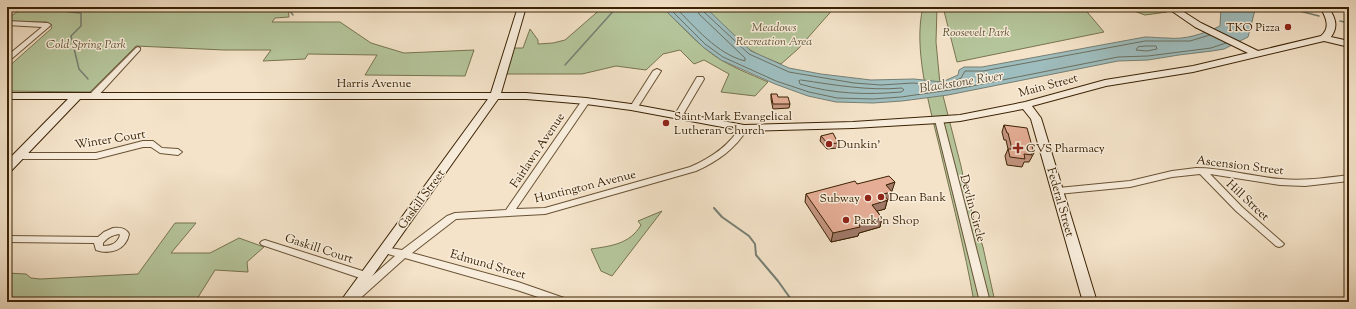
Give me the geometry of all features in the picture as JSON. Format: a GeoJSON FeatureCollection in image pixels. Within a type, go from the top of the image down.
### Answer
{"type":"FeatureCollection","features":[{"type":"Feature","properties":{"kind":"main road","name":"Gaskill Street"},"geometry":{"type":"LineString","coordinates":[[347,302],[495,96],[522,7]]}},
{"type":"Feature","properties":{"kind":"main road"},"geometry":{"type":"LineString","coordinates":[[1170,7],[1198,25],[1257,54]]}},
{"type":"Feature","properties":{"kind":"main road"},"geometry":{"type":"LineString","coordinates":[[1324,7],[1332,25],[1330,33],[1324,38]]}},
{"type":"Feature","properties":{"kind":"main road"},"geometry":{"type":"LineString","coordinates":[[1324,38],[1349,44]]}},
{"type":"Feature","properties":{"kind":"main road","name":"Main Street"},"geometry":{"type":"LineString","coordinates":[[741,127],[853,125],[960,118],[1026,105],[1101,84],[1193,69],[1324,38]]}},
{"type":"Feature","properties":{"kind":"main road","name":"Harris Avenue"},"geometry":{"type":"LineString","coordinates":[[7,96],[495,96],[586,101],[741,127]]}},
{"type":"Feature","properties":{"kind":"main road"},"geometry":{"type":"LineString","coordinates":[[7,168],[77,96]]}},
{"type":"Feature","properties":{"kind":"main road","name":"Federal Street"},"geometry":{"type":"LineString","coordinates":[[1026,105],[1036,118],[1090,302]]}},
{"type":"Feature","properties":{"kind":"street"},"geometry":{"type":"LineString","coordinates":[[7,23],[48,25],[7,60]]}},
{"type":"Feature","properties":{"kind":"street"},"geometry":{"type":"LineString","coordinates":[[93,96],[138,49]]}},
{"type":"Feature","properties":{"kind":"street"},"geometry":{"type":"LineString","coordinates":[[634,108],[657,71]]}},
{"type":"Feature","properties":{"kind":"street"},"geometry":{"type":"LineString","coordinates":[[678,116],[700,78]]}},
{"type":"Feature","properties":{"kind":"street","name":"Fairlawn Avenue"},"geometry":{"type":"LineString","coordinates":[[509,213],[586,101]]}},
{"type":"Feature","properties":{"kind":"street","name":"Devlin Circle"},"geometry":{"type":"LineString","coordinates":[[939,120],[948,163],[964,216],[985,302]]}},
{"type":"Feature","properties":{"kind":"street","name":"Huntington Avenue"},"geometry":{"type":"LineString","coordinates":[[350,302],[404,254],[450,218],[455,216],[550,210],[693,169],[710,162],[722,152],[737,138],[741,127]]}},
{"type":"Feature","properties":{"kind":"street","name":"Winter Court"},"geometry":{"type":"LineString","coordinates":[[18,156],[96,156],[144,144],[153,144],[160,150],[178,152]]}},
{"type":"Feature","properties":{"kind":"street","name":"Ascension Street"},"geometry":{"type":"LineString","coordinates":[[1058,191],[1130,184],[1186,171],[1202,171],[1280,182],[1305,183],[1349,178]]}},
{"type":"Feature","properties":{"kind":"street","name":"Hill Street"},"geometry":{"type":"LineString","coordinates":[[1202,171],[1239,209],[1279,244]]}},
{"type":"Feature","properties":{"kind":"street"},"geometry":{"type":"LineString","coordinates":[[7,239],[99,240]]}},
{"type":"Feature","properties":{"kind":"street","name":"Gaskill Court"},"geometry":{"type":"LineString","coordinates":[[265,243],[366,276]]}},
{"type":"Feature","properties":{"kind":"street"},"geometry":{"type":"LineString","coordinates":[[384,250],[404,254]]}},
{"type":"Feature","properties":{"kind":"street","name":"Edmund Street"},"geometry":{"type":"LineString","coordinates":[[404,254],[518,286],[564,302]]}},
{"type":"Feature","properties":{"kind":"green space","name":"Cold Spring Park"},"geometry":{"type":"Polygon","coordinates":[[[24,7],[288,7],[289,17],[275,18],[272,22],[340,22],[371,43],[404,53],[474,50],[465,76],[365,75],[377,55],[308,54],[305,59],[263,61],[271,50],[224,50],[136,46],[90,92],[7,91],[7,68],[52,28],[47,22],[7,22],[7,19],[24,7]]]}},
{"type":"Feature","properties":{"kind":"green space"},"geometry":{"type":"Polygon","coordinates":[[[603,7],[662,7],[694,39],[715,56],[734,67],[768,82],[755,96],[721,92],[729,74],[704,60],[694,64],[680,50],[663,54],[646,70],[616,66],[582,74],[501,74],[508,48],[523,48],[530,29],[538,40],[538,44],[553,43],[565,40],[603,7]]]}},
{"type":"Feature","properties":{"kind":"green space","name":"Meadows Recreation Area"},"geometry":{"type":"Polygon","coordinates":[[[701,7],[835,7],[798,49],[781,64],[759,55],[745,47],[701,7]]]}},
{"type":"Feature","properties":{"kind":"green space"},"geometry":{"type":"Polygon","coordinates":[[[923,7],[937,7],[936,42],[940,84],[968,200],[983,247],[995,302],[974,302],[962,243],[927,94],[921,58],[920,40],[920,23],[923,7]]]}},
{"type":"Feature","properties":{"kind":"green space","name":"Roosevelt Park"},"geometry":{"type":"Polygon","coordinates":[[[943,7],[1083,7],[1104,32],[957,62],[943,7]]]}},
{"type":"Feature","properties":{"kind":"green space"},"geometry":{"type":"Polygon","coordinates":[[[1136,7],[1160,7],[1167,12],[1145,15],[1132,9],[1136,7]]]}},
{"type":"Feature","properties":{"kind":"green space"},"geometry":{"type":"Polygon","coordinates":[[[662,211],[612,276],[601,271],[591,249],[613,245],[626,240],[637,231],[641,225],[638,221],[662,211]]]}},
{"type":"Feature","properties":{"kind":"green space"},"geometry":{"type":"Polygon","coordinates":[[[175,223],[196,223],[171,253],[210,253],[239,238],[264,247],[247,262],[248,272],[215,270],[195,302],[7,302],[7,273],[26,274],[31,278],[40,279],[138,274],[175,223]]]}},
{"type":"Feature","properties":{"kind":"water","name":"Blackstone River"},"geometry":{"type":"Polygon","coordinates":[[[662,7],[705,7],[751,51],[789,68],[821,74],[871,80],[914,79],[942,82],[958,75],[959,70],[964,67],[982,67],[1145,37],[1180,38],[1194,36],[1220,26],[1221,7],[1252,7],[1255,10],[1248,37],[1224,49],[1148,60],[1118,61],[948,95],[873,103],[836,102],[808,96],[775,84],[721,60],[703,47],[662,7]]]}},
{"type":"Feature","properties":{"kind":"building"},"geometry":{"type":"Polygon","coordinates":[[[771,94],[777,94],[778,97],[788,97],[790,104],[773,104],[771,94]]]}},
{"type":"Feature","properties":{"kind":"building","name":"CVS Pharmacy"},"geometry":{"type":"Polygon","coordinates":[[[1004,125],[1027,128],[1034,153],[1031,153],[1032,155],[1024,154],[1025,159],[1010,157],[1008,149],[1012,149],[1008,133],[1004,125]]]}},
{"type":"Feature","properties":{"kind":"building"},"geometry":{"type":"Polygon","coordinates":[[[833,133],[838,143],[828,144],[821,136],[833,133]]]}},
{"type":"Feature","properties":{"kind":"building"},"geometry":{"type":"Polygon","coordinates":[[[889,176],[895,182],[886,185],[892,192],[883,194],[888,200],[872,205],[882,218],[859,224],[860,227],[833,233],[806,194],[855,181],[857,184],[889,176]]]}},
{"type":"Feature","properties":{"kind":"waterway"},"geometry":{"type":"LineString","coordinates":[[68,7],[69,12],[81,13],[81,26],[71,36],[79,69],[88,79]]}},
{"type":"Feature","properties":{"kind":"waterway"},"geometry":{"type":"LineString","coordinates":[[290,7],[289,10],[293,15]]}},
{"type":"Feature","properties":{"kind":"waterway"},"geometry":{"type":"LineString","coordinates":[[565,65],[617,7]]}},
{"type":"Feature","properties":{"kind":"waterway"},"geometry":{"type":"LineString","coordinates":[[1284,7],[1319,16]]}},
{"type":"Feature","properties":{"kind":"waterway"},"geometry":{"type":"LineString","coordinates":[[1340,21],[1349,23]]}},
{"type":"Feature","properties":{"kind":"waterway"},"geometry":{"type":"LineString","coordinates":[[714,208],[722,217],[749,236],[755,244],[756,255],[778,281],[793,302]]}},
{"type":"Feature","properties":{"kind":"place","name":"TKO Pizza"},"geometry":{"type":"Point","coordinates":[1288,27]}},
{"type":"Feature","properties":{"kind":"place","name":"Saint Mark Evangelical Lutheran Church"},"geometry":{"type":"Point","coordinates":[666,123]}},
{"type":"Feature","properties":{"kind":"place","name":"Dunkin'"},"geometry":{"type":"Point","coordinates":[829,144]}},
{"type":"Feature","properties":{"kind":"place","name":"CVS Pharmacy"},"geometry":{"type":"Point","coordinates":[1018,148]}},
{"type":"Feature","properties":{"kind":"place","name":"Dean Bank"},"geometry":{"type":"Point","coordinates":[881,197]}},
{"type":"Feature","properties":{"kind":"place","name":"Subway"},"geometry":{"type":"Point","coordinates":[868,198]}},
{"type":"Feature","properties":{"kind":"place","name":"Park 'n Shop"},"geometry":{"type":"Point","coordinates":[846,220]}}]}
